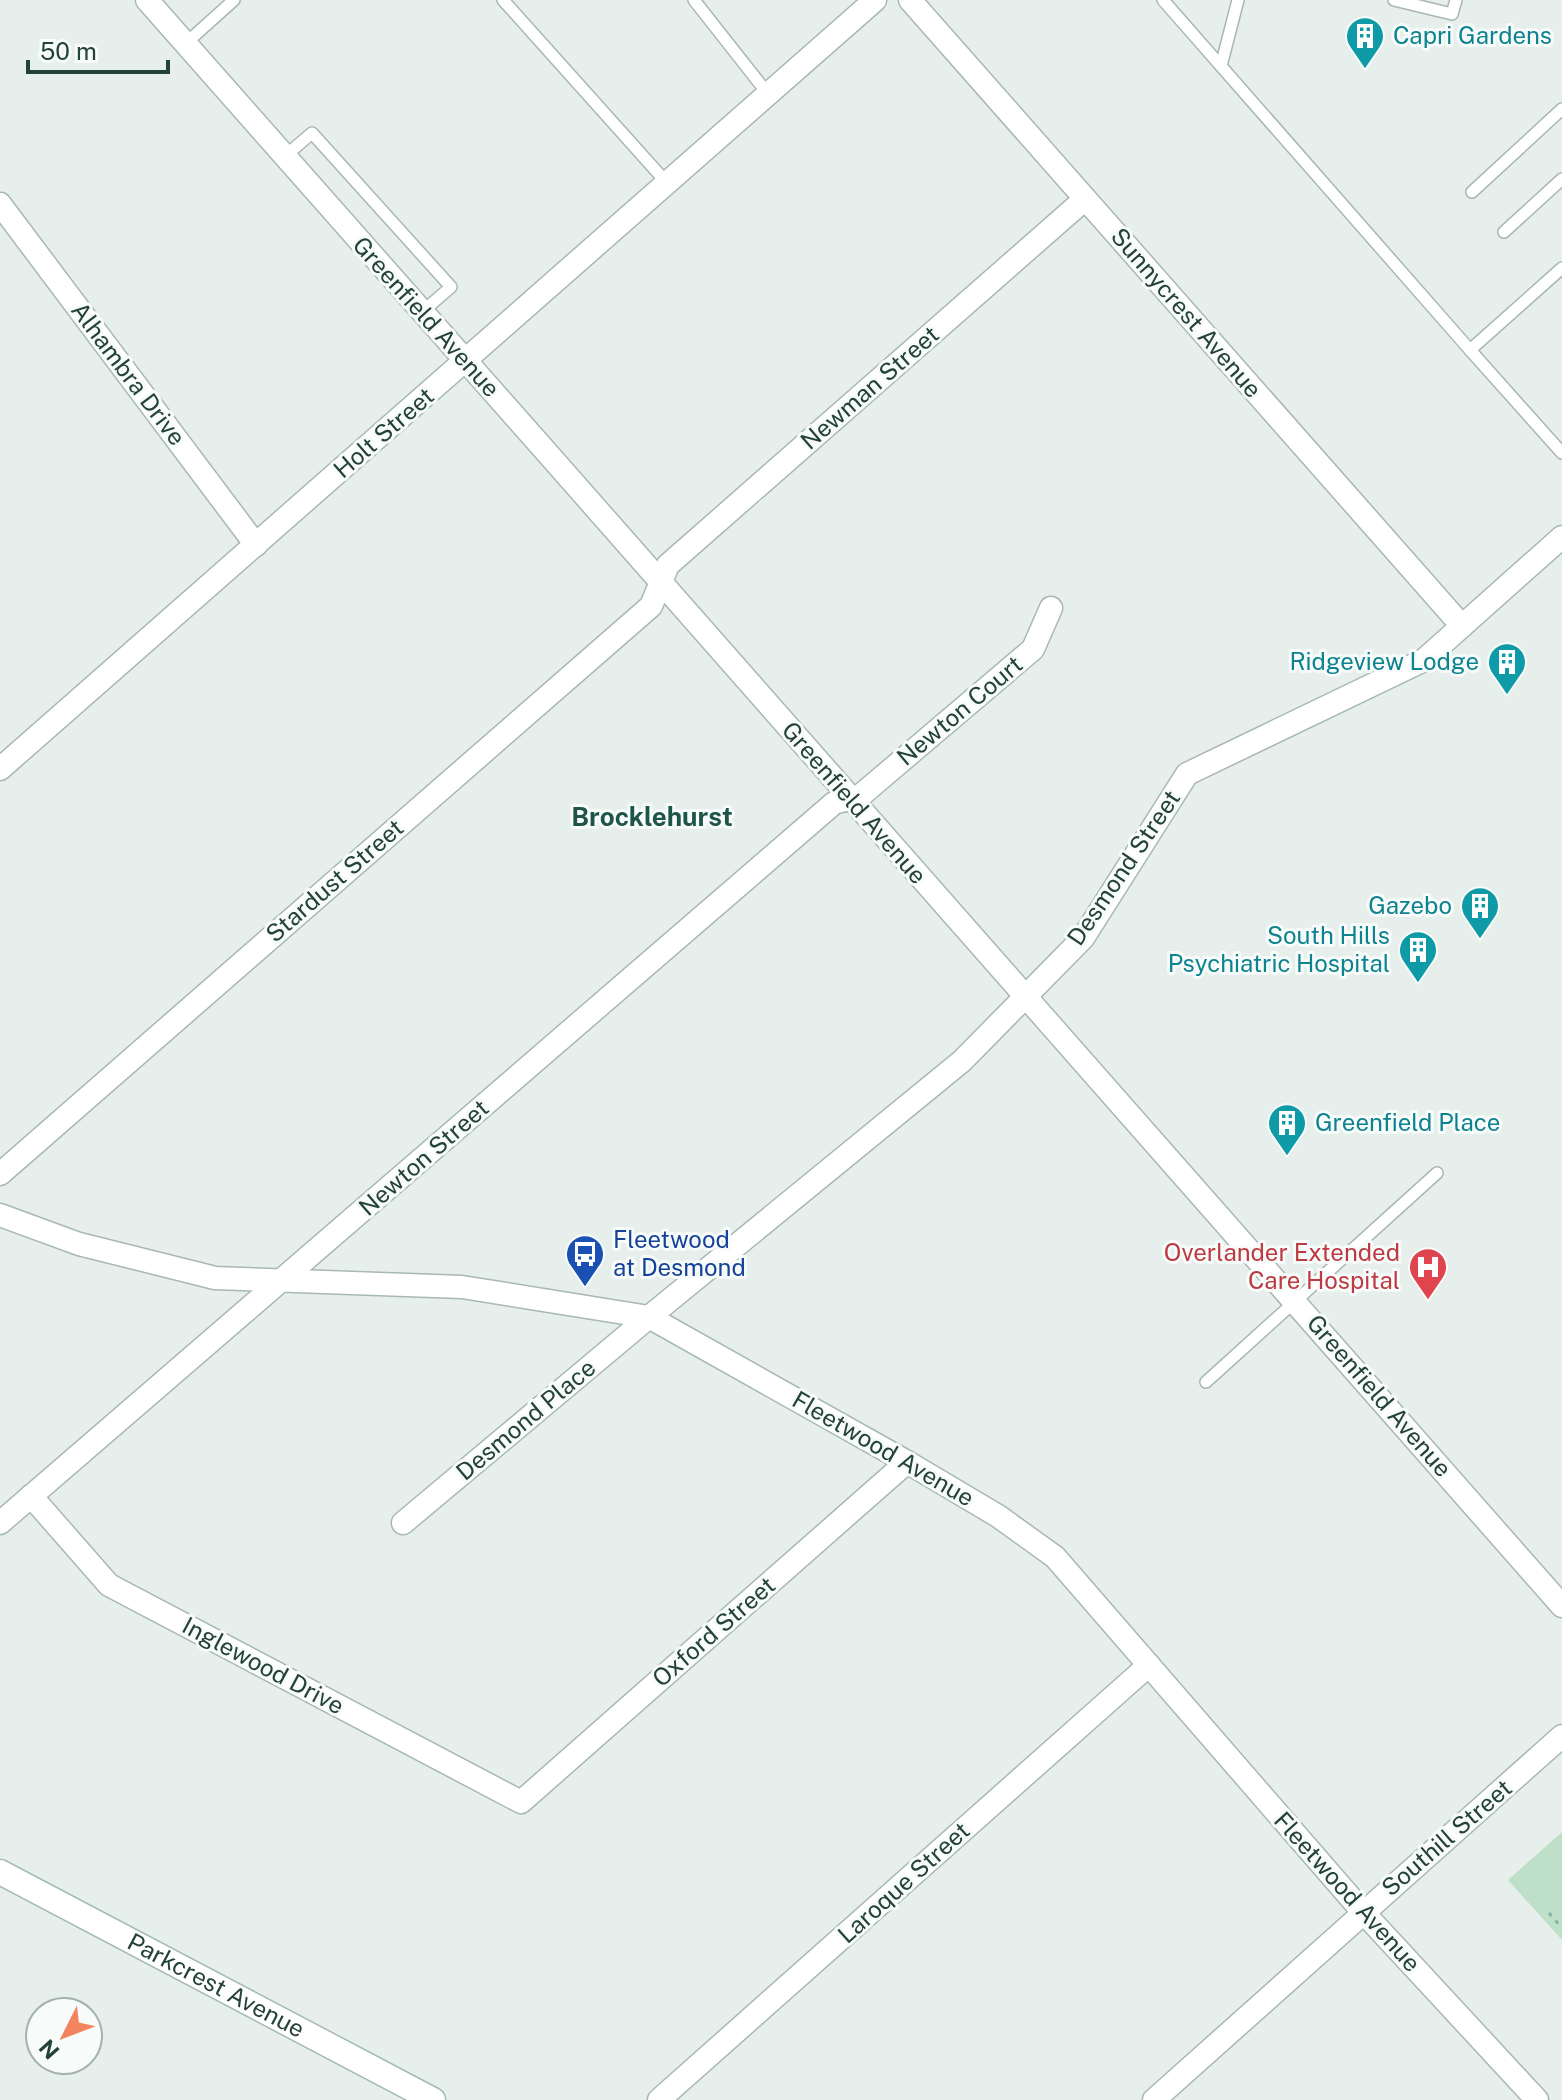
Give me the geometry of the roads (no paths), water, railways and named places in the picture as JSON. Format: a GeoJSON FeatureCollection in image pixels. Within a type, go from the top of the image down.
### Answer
{"type":"FeatureCollection","features":[{"type":"Feature","properties":{"kind":"street","name":"Greenfield Avenue"},"geometry":{"type":"LineString","coordinates":[[147,0],[1562,1606]]}},
{"type":"Feature","properties":{"kind":"street","name":"Holt Street"},"geometry":{"type":"LineString","coordinates":[[0,769],[875,0]]}},
{"type":"Feature","properties":{"kind":"street","name":"Sunnycrest Avenue"},"geometry":{"type":"LineString","coordinates":[[910,0],[1462,626]]}},
{"type":"Feature","properties":{"kind":"street","name":"Newman Street"},"geometry":{"type":"LineString","coordinates":[[661,582],[668,565],[1085,199]]}},
{"type":"Feature","properties":{"kind":"street","name":"Alhambra Drive"},"geometry":{"type":"LineString","coordinates":[[0,204],[256,545]]}},
{"type":"Feature","properties":{"kind":"street","name":"Desmond Street"},"geometry":{"type":"LineString","coordinates":[[649,1317],[962,1061],[1083,938],[1187,774],[1424,660],[1562,537]]}},
{"type":"Feature","properties":{"kind":"street","name":"Stardust Street"},"geometry":{"type":"LineString","coordinates":[[0,1174],[651,606],[661,582]]}},
{"type":"Feature","properties":{"kind":"street","name":"Newton Court"},"geometry":{"type":"LineString","coordinates":[[850,799],[860,796],[1033,649],[1051,608]]}},
{"type":"Feature","properties":{"kind":"street","name":"Newton Street"},"geometry":{"type":"LineString","coordinates":[[0,1523],[834,803],[850,799]]}},
{"type":"Feature","properties":{"kind":"street","name":"Fleetwood Avenue"},"geometry":{"type":"LineString","coordinates":[[0,1215],[79,1244],[215,1278],[462,1287],[649,1317],[907,1462],[998,1516],[1055,1557],[1363,1912],[1537,2100]]}},
{"type":"Feature","properties":{"kind":"street","name":"Desmond Place"},"geometry":{"type":"LineString","coordinates":[[403,1523],[649,1317]]}},
{"type":"Feature","properties":{"kind":"street","name":"Oxford Street"},"geometry":{"type":"LineString","coordinates":[[521,1802],[907,1462]]}},
{"type":"Feature","properties":{"kind":"street","name":"Inglewood Drive"},"geometry":{"type":"LineString","coordinates":[[31,1496],[109,1585],[521,1802]]}},
{"type":"Feature","properties":{"kind":"street","name":"Laroque Street"},"geometry":{"type":"LineString","coordinates":[[659,2100],[1149,1665]]}},
{"type":"Feature","properties":{"kind":"street","name":"Southill Street"},"geometry":{"type":"LineString","coordinates":[[1154,2100],[1562,1736]]}},
{"type":"Feature","properties":{"kind":"street","name":"Parkcrest Avenue"},"geometry":{"type":"LineString","coordinates":[[0,1872],[433,2100]]}},
{"type":"Feature","properties":{"kind":"lane"},"geometry":{"type":"LineString","coordinates":[[185,44],[234,0]]}},
{"type":"Feature","properties":{"kind":"lane"},"geometry":{"type":"LineString","coordinates":[[503,0],[667,183]]}},
{"type":"Feature","properties":{"kind":"lane"},"geometry":{"type":"LineString","coordinates":[[694,0],[768,94]]}},
{"type":"Feature","properties":{"kind":"lane"},"geometry":{"type":"LineString","coordinates":[[1163,0],[1562,453]]}},
{"type":"Feature","properties":{"kind":"lane"},"geometry":{"type":"LineString","coordinates":[[1221,66],[1238,0]]}},
{"type":"Feature","properties":{"kind":"lane"},"geometry":{"type":"LineString","coordinates":[[1394,0],[1452,14],[1456,0]]}},
{"type":"Feature","properties":{"kind":"lane"},"geometry":{"type":"LineString","coordinates":[[1472,192],[1562,109]]}},
{"type":"Feature","properties":{"kind":"lane"},"geometry":{"type":"LineString","coordinates":[[284,157],[312,133],[451,287],[422,312]]}},
{"type":"Feature","properties":{"kind":"lane"},"geometry":{"type":"LineString","coordinates":[[1504,232],[1562,179]]}},
{"type":"Feature","properties":{"kind":"lane"},"geometry":{"type":"LineString","coordinates":[[1470,350],[1562,268]]}},
{"type":"Feature","properties":{"kind":"lane"},"geometry":{"type":"LineString","coordinates":[[1206,1382],[1437,1173]]}},
{"type":"Feature","properties":{"kind":"place","name":"Capri Gardens"},"geometry":{"type":"Point","coordinates":[1365,70]}},
{"type":"Feature","properties":{"kind":"place","name":"Ridgeview Lodge"},"geometry":{"type":"Point","coordinates":[1507,696]}},
{"type":"Feature","properties":{"kind":"place","name":"Gazebo"},"geometry":{"type":"Point","coordinates":[1480,940]}},
{"type":"Feature","properties":{"kind":"place","name":"South Hills Psychiatric Hospital"},"geometry":{"type":"Point","coordinates":[1418,984]}},
{"type":"Feature","properties":{"kind":"place","name":"Greenfield Place"},"geometry":{"type":"Point","coordinates":[1287,1157]}},
{"type":"Feature","properties":{"kind":"place","name":"Fleetwood at Desmond"},"geometry":{"type":"Point","coordinates":[585,1288]}},
{"type":"Feature","properties":{"kind":"place","name":"Overlander Extended Care Hospital"},"geometry":{"type":"Point","coordinates":[1428,1301]}},
{"type":"Feature","properties":{"kind":"district","name":"Brocklehurst"},"geometry":{"type":"Point","coordinates":[652,817]}}]}
